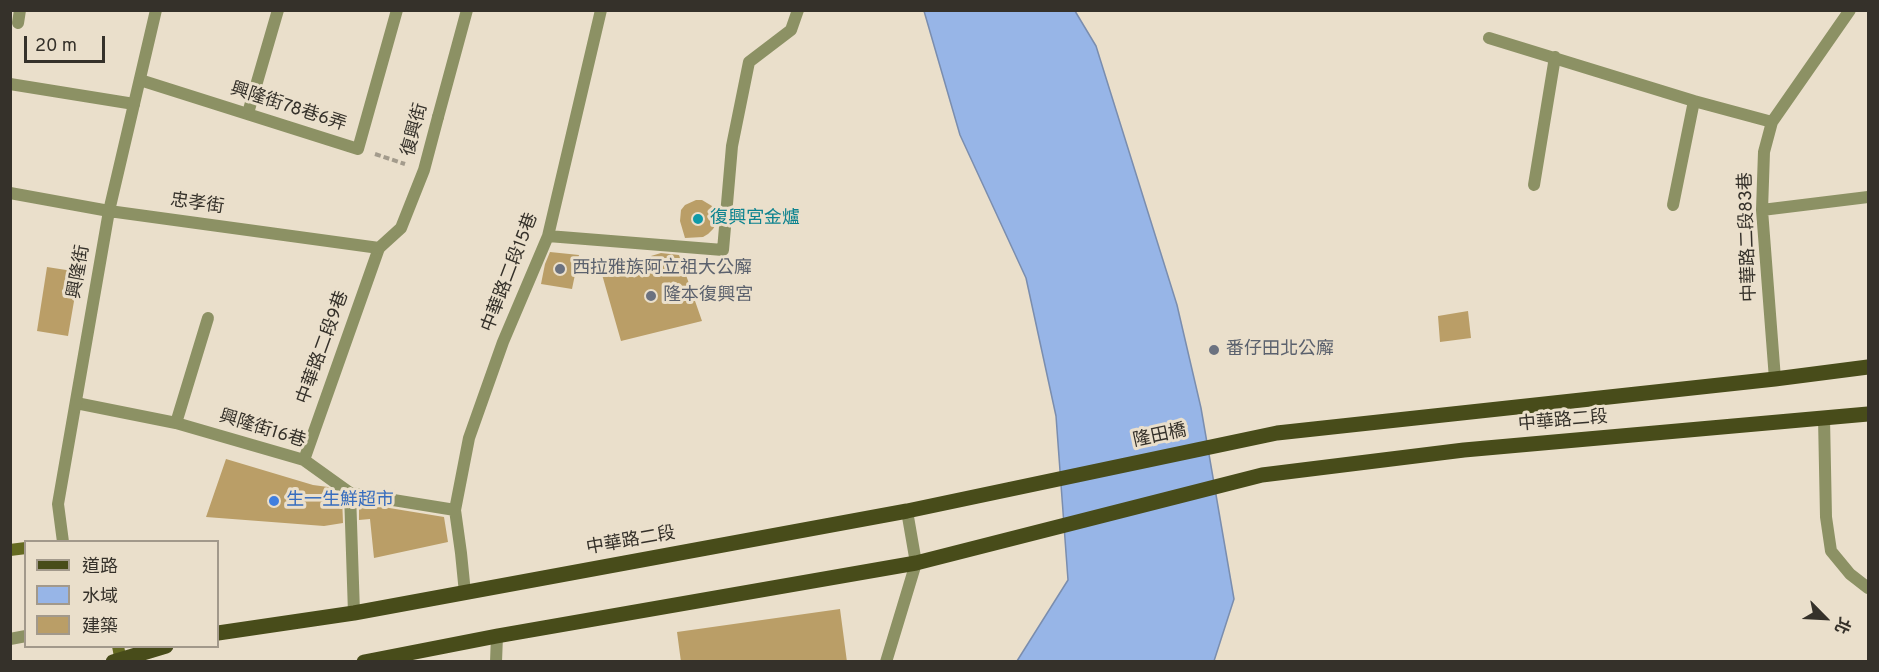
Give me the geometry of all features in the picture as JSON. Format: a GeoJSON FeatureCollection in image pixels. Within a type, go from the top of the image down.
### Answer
{"type":"FeatureCollection","features":[{"type":"Feature","properties":{"kind":"main road","name":"中華路二段"},"geometry":{"type":"LineString","coordinates":[[1277,433],[1869,367]]}},
{"type":"Feature","properties":{"kind":"main road","name":"中華路二段"},"geometry":{"type":"LineString","coordinates":[[916,562],[1262,475],[1464,450],[1869,414]]}},
{"type":"Feature","properties":{"kind":"main road","name":"隆田橋"},"geometry":{"type":"LineString","coordinates":[[1050,480],[1277,433]]}},
{"type":"Feature","properties":{"kind":"main road","name":"中華路二段"},"geometry":{"type":"LineString","coordinates":[[219,633],[354,613],[907,510],[1050,480]]}},
{"type":"Feature","properties":{"kind":"main road"},"geometry":{"type":"LineString","coordinates":[[364,662],[497,636],[916,562]]}},
{"type":"Feature","properties":{"kind":"main road"},"geometry":{"type":"LineString","coordinates":[[118,657],[157,648]]}},
{"type":"Feature","properties":{"kind":"street","name":"興隆街"},"geometry":{"type":"LineString","coordinates":[[63,540],[58,504],[109,211],[156,10]]}},
{"type":"Feature","properties":{"kind":"street"},"geometry":{"type":"LineString","coordinates":[[248,113],[278,10]]}},
{"type":"Feature","properties":{"kind":"street","name":"興隆街78巷6弄"},"geometry":{"type":"LineString","coordinates":[[140,80],[358,149],[397,10]]}},
{"type":"Feature","properties":{"kind":"street","name":"復興街"},"geometry":{"type":"LineString","coordinates":[[379,248],[401,228],[424,170],[467,10]]}},
{"type":"Feature","properties":{"kind":"street","name":"中華路二段15巷"},"geometry":{"type":"LineString","coordinates":[[455,510],[469,438],[503,342],[548,236],[601,10]]}},
{"type":"Feature","properties":{"kind":"street"},"geometry":{"type":"LineString","coordinates":[[548,236],[723,250],[732,146],[749,62],[791,30],[798,10]]}},
{"type":"Feature","properties":{"kind":"street","name":"中華路二段83巷"},"geometry":{"type":"LineString","coordinates":[[1775,379],[1762,210],[1764,152],[1772,122],[1850,10]]}},
{"type":"Feature","properties":{"kind":"street"},"geometry":{"type":"LineString","coordinates":[[1489,38],[1694,101],[1772,122]]}},
{"type":"Feature","properties":{"kind":"street"},"geometry":{"type":"LineString","coordinates":[[1533,185],[1555,57]]}},
{"type":"Feature","properties":{"kind":"street"},"geometry":{"type":"LineString","coordinates":[[10,84],[134,104]]}},
{"type":"Feature","properties":{"kind":"street"},"geometry":{"type":"LineString","coordinates":[[1673,205],[1694,101]]}},
{"type":"Feature","properties":{"kind":"street","name":"忠孝街"},"geometry":{"type":"LineString","coordinates":[[10,193],[109,211],[379,248]]}},
{"type":"Feature","properties":{"kind":"street"},"geometry":{"type":"LineString","coordinates":[[1762,210],[1869,197]]}},
{"type":"Feature","properties":{"kind":"street","name":"中華路二段9巷"},"geometry":{"type":"LineString","coordinates":[[304,460],[379,248]]}},
{"type":"Feature","properties":{"kind":"street"},"geometry":{"type":"LineString","coordinates":[[176,423],[208,318]]}},
{"type":"Feature","properties":{"kind":"street","name":"興隆街16巷"},"geometry":{"type":"LineString","coordinates":[[76,403],[176,423],[304,460],[351,493],[455,510]]}},
{"type":"Feature","properties":{"kind":"street"},"geometry":{"type":"LineString","coordinates":[[1824,418],[1826,517],[1831,551],[1850,574],[1869,588]]}},
{"type":"Feature","properties":{"kind":"street"},"geometry":{"type":"LineString","coordinates":[[351,493],[354,613]]}},
{"type":"Feature","properties":{"kind":"street"},"geometry":{"type":"LineString","coordinates":[[455,510],[465,592]]}},
{"type":"Feature","properties":{"kind":"street"},"geometry":{"type":"LineString","coordinates":[[886,662],[916,562],[907,510]]}},
{"type":"Feature","properties":{"kind":"street"},"geometry":{"type":"LineString","coordinates":[[496,662],[497,636]]}},
{"type":"Feature","properties":{"kind":"path"},"geometry":{"type":"LineString","coordinates":[[358,149],[424,170]]}},
{"type":"Feature","properties":{"kind":"water"},"geometry":{"type":"Polygon","coordinates":[[[924,11],[1075,11],[1096,46],[1177,305],[1201,408],[1234,599],[1214,661],[1017,661],[1068,580],[1056,416],[1026,278],[960,135],[924,11]]]}},
{"type":"Feature","properties":{"kind":"building","name":"復興宮金爐"},"geometry":{"type":"Polygon","coordinates":[[[702,200],[712,206],[717,217],[716,224],[703,237],[685,238],[680,221],[681,210],[685,205],[702,200]]]}},
{"type":"Feature","properties":{"kind":"building","name":"西拉雅族阿立祖大公廨"},"geometry":{"type":"Polygon","coordinates":[[[550,252],[579,255],[572,289],[541,284],[550,252]]]}},
{"type":"Feature","properties":{"kind":"building","name":"隆本復興宮"},"geometry":{"type":"Polygon","coordinates":[[[661,253],[679,255],[702,321],[621,341],[601,271],[661,253]]]}},
{"type":"Feature","properties":{"kind":"building"},"geometry":{"type":"Polygon","coordinates":[[[47,267],[79,272],[68,336],[37,331],[47,267]]]}},
{"type":"Feature","properties":{"kind":"building"},"geometry":{"type":"Polygon","coordinates":[[[1468,311],[1471,338],[1440,342],[1438,316],[1468,311]]]}},
{"type":"Feature","properties":{"kind":"building","name":"生一生鮮超市"},"geometry":{"type":"Polygon","coordinates":[[[226,459],[313,485],[328,487],[334,491],[334,495],[342,497],[343,523],[324,526],[206,517],[226,459]]]}},
{"type":"Feature","properties":{"kind":"building"},"geometry":{"type":"Polygon","coordinates":[[[359,503],[444,517],[448,542],[374,558],[370,519],[359,520],[359,503]]]}},
{"type":"Feature","properties":{"kind":"building"},"geometry":{"type":"Polygon","coordinates":[[[840,609],[847,662],[681,662],[677,632],[840,609]]]}},
{"type":"Feature","properties":{"kind":"place","name":"復興宮金爐"},"geometry":{"type":"Point","coordinates":[698,219]}},
{"type":"Feature","properties":{"kind":"place","name":"西拉雅族阿立祖大公廨"},"geometry":{"type":"Point","coordinates":[560,269]}},
{"type":"Feature","properties":{"kind":"place","name":"隆本復興宮"},"geometry":{"type":"Point","coordinates":[651,296]}},
{"type":"Feature","properties":{"kind":"place","name":"番仔田北公廨"},"geometry":{"type":"Point","coordinates":[1214,350]}},
{"type":"Feature","properties":{"kind":"place","name":"生一生鮮超市"},"geometry":{"type":"Point","coordinates":[274,501]}}]}
